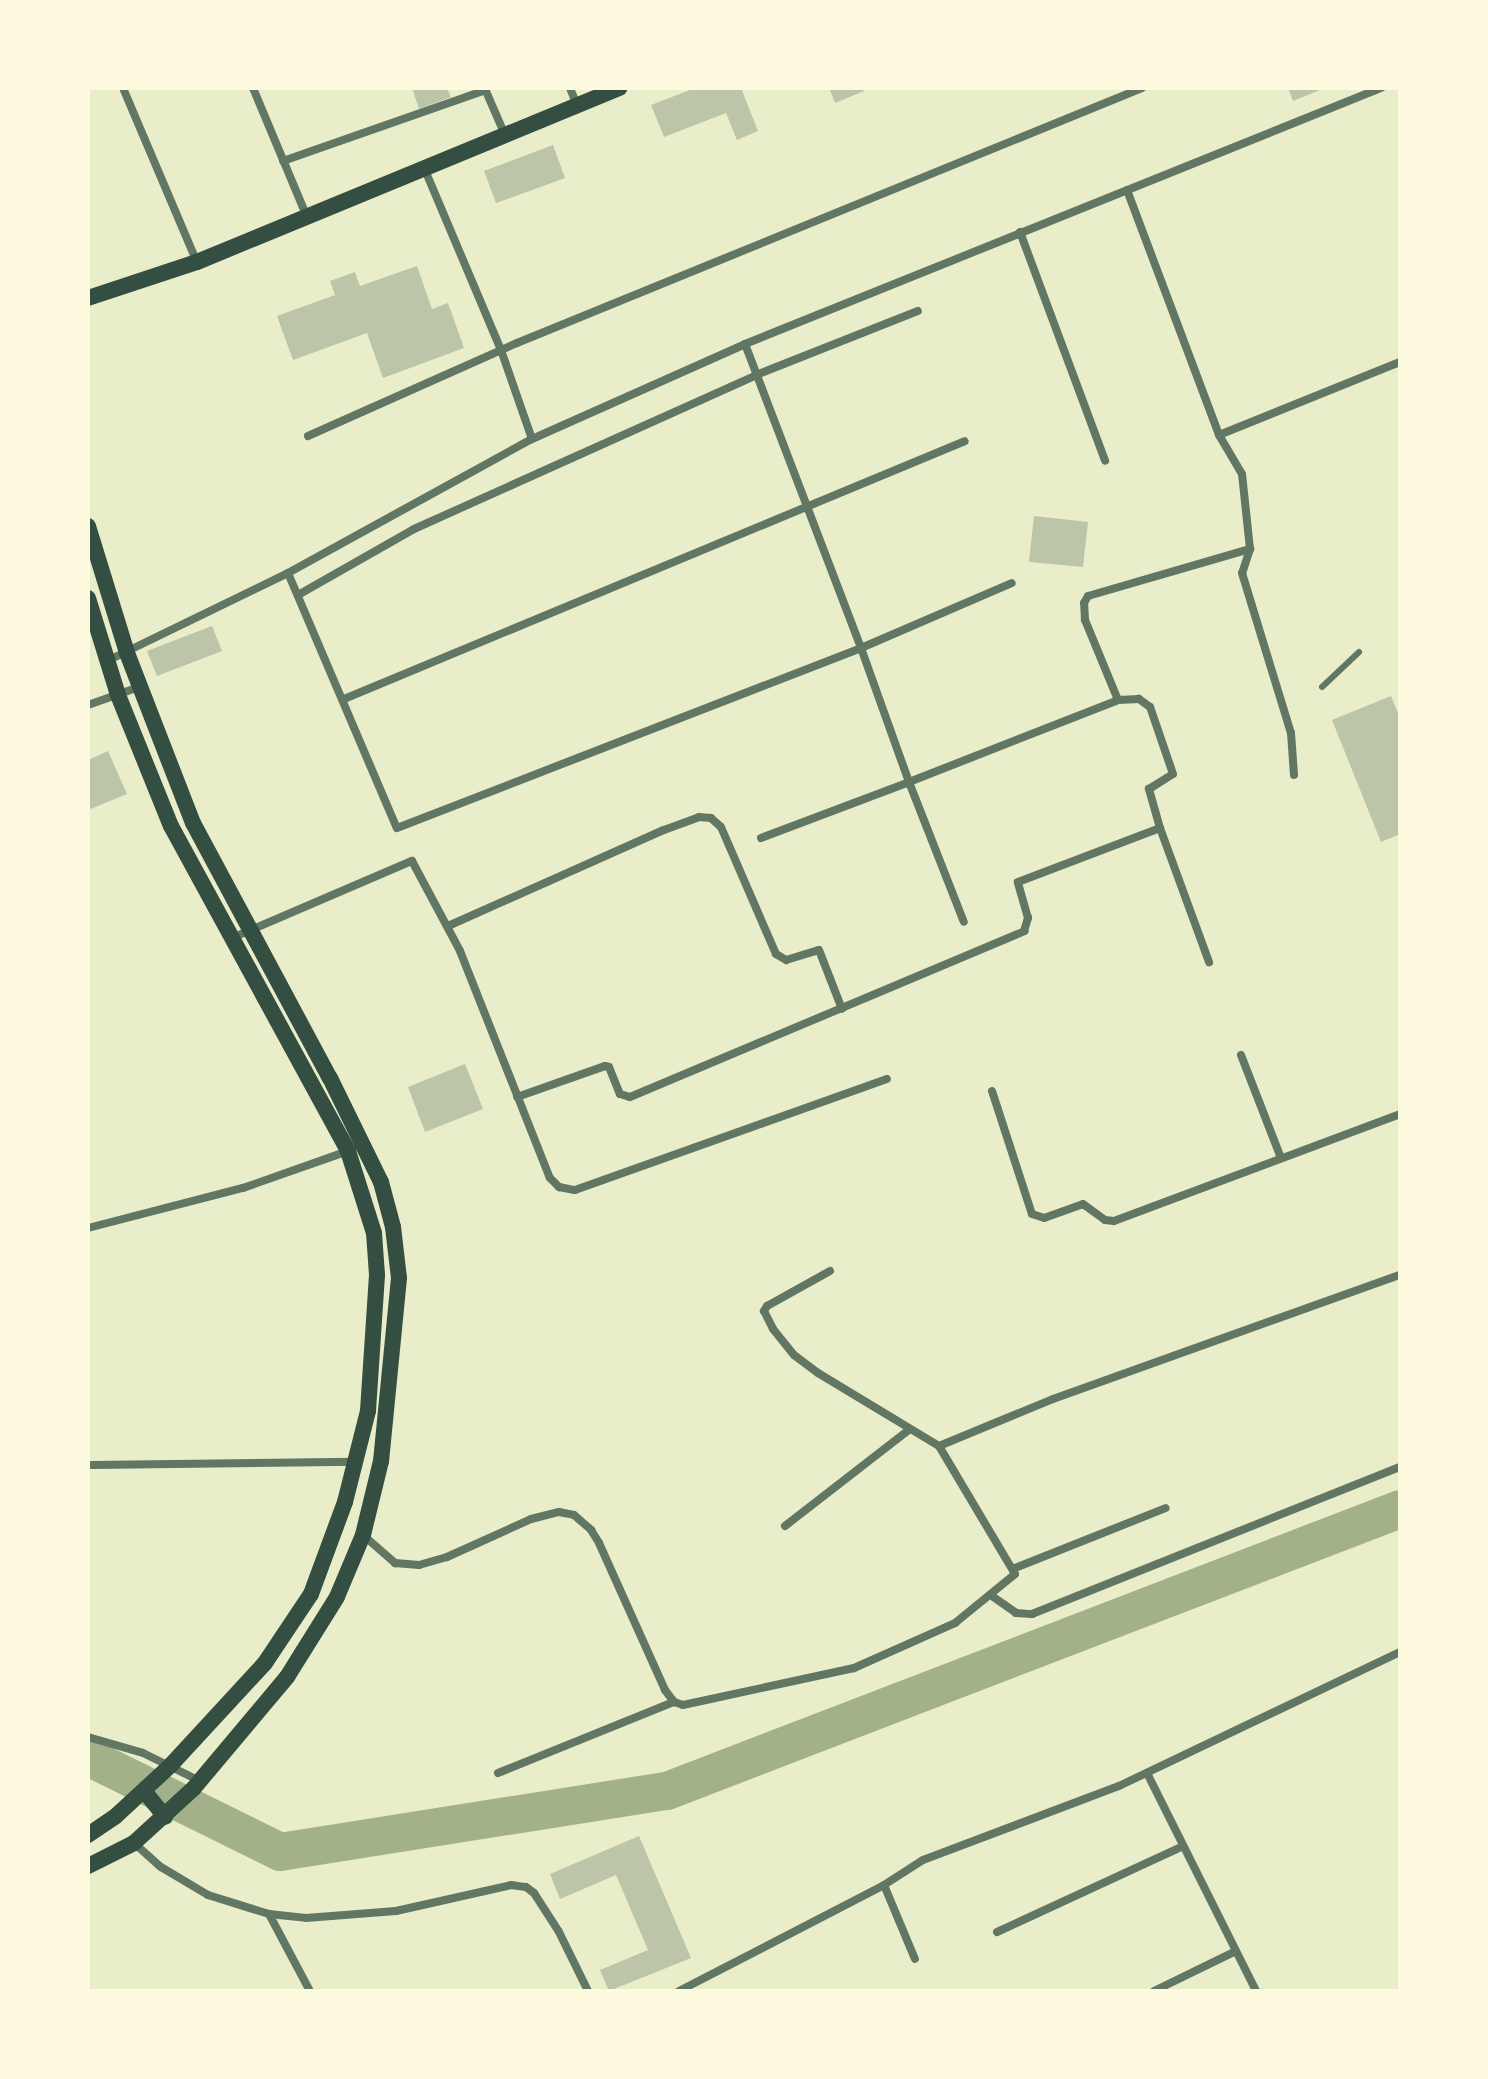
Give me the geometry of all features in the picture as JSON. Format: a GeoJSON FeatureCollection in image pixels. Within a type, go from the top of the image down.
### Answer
{"type":"FeatureCollection","features":[{"type":"Feature","properties":{"kind":"main road"},"geometry":{"type":"LineString","coordinates":[[88,298],[197,262],[620,88]]}},
{"type":"Feature","properties":{"kind":"main road"},"geometry":{"type":"LineString","coordinates":[[88,526],[139,687],[193,823],[367,1150],[393,1227],[399,1278],[393,1369],[381,1461],[363,1535],[337,1597],[294,1667],[198,1785],[134,1843],[88,1866]]}},
{"type":"Feature","properties":{"kind":"main road"},"geometry":{"type":"LineString","coordinates":[[88,598],[118,695],[171,826],[348,1151],[374,1233],[377,1275],[374,1359],[356,1462],[328,1555],[311,1594],[265,1663],[167,1770],[116,1816],[88,1835]]}},
{"type":"Feature","properties":{"kind":"main road"},"geometry":{"type":"LineString","coordinates":[[145,1792],[162,1820]]}},
{"type":"Feature","properties":{"kind":"street"},"geometry":{"type":"LineString","coordinates":[[123,88],[197,262]]}},
{"type":"Feature","properties":{"kind":"street"},"geometry":{"type":"LineString","coordinates":[[253,88],[308,218]]}},
{"type":"Feature","properties":{"kind":"street"},"geometry":{"type":"LineString","coordinates":[[570,88],[577,105]]}},
{"type":"Feature","properties":{"kind":"street"},"geometry":{"type":"LineString","coordinates":[[308,436],[501,350],[1142,88]]}},
{"type":"Feature","properties":{"kind":"street"},"geometry":{"type":"LineString","coordinates":[[106,662],[288,573],[532,439],[745,344],[1381,88]]}},
{"type":"Feature","properties":{"kind":"street"},"geometry":{"type":"LineString","coordinates":[[283,161],[486,89],[505,135]]}},
{"type":"Feature","properties":{"kind":"street"},"geometry":{"type":"LineString","coordinates":[[425,170],[501,350],[532,439]]}},
{"type":"Feature","properties":{"kind":"street"},"geometry":{"type":"LineString","coordinates":[[1127,190],[1219,435],[1242,474],[1250,549],[1242,573],[1291,733],[1294,775]]}},
{"type":"Feature","properties":{"kind":"street"},"geometry":{"type":"LineString","coordinates":[[1020,232],[1105,461]]}},
{"type":"Feature","properties":{"kind":"street"},"geometry":{"type":"LineString","coordinates":[[298,595],[414,529],[756,375],[918,311]]}},
{"type":"Feature","properties":{"kind":"street"},"geometry":{"type":"LineString","coordinates":[[745,344],[964,922]]}},
{"type":"Feature","properties":{"kind":"street"},"geometry":{"type":"LineString","coordinates":[[1219,435],[1400,362]]}},
{"type":"Feature","properties":{"kind":"street"},"geometry":{"type":"LineString","coordinates":[[344,699],[965,441]]}},
{"type":"Feature","properties":{"kind":"street"},"geometry":{"type":"LineString","coordinates":[[1118,700],[1085,620],[1084,603],[1088,596],[1250,549]]}},
{"type":"Feature","properties":{"kind":"street"},"geometry":{"type":"LineString","coordinates":[[288,573],[397,828],[861,648],[1012,583]]}},
{"type":"Feature","properties":{"kind":"street"},"geometry":{"type":"LineString","coordinates":[[88,705],[139,687]]}},
{"type":"Feature","properties":{"kind":"street"},"geometry":{"type":"LineString","coordinates":[[761,838],[1118,700],[1139,699],[1150,707],[1173,769],[1172,776],[1149,789],[1209,962]]}},
{"type":"Feature","properties":{"kind":"street"},"geometry":{"type":"LineString","coordinates":[[448,926],[664,830],[699,817],[711,818],[721,827],[776,954],[786,960],[819,950],[842,1009]]}},
{"type":"Feature","properties":{"kind":"street"},"geometry":{"type":"LineString","coordinates":[[517,1097],[605,1066],[609,1067],[620,1094],[630,1097],[842,1009],[1024,931],[1028,918],[1017,887],[1024,876],[1160,828]]}},
{"type":"Feature","properties":{"kind":"street"},"geometry":{"type":"LineString","coordinates":[[404,850],[408,860],[416,865],[448,926],[550,1178],[559,1187],[575,1190],[887,1079]]}},
{"type":"Feature","properties":{"kind":"street"},"geometry":{"type":"LineString","coordinates":[[232,938],[408,860]]}},
{"type":"Feature","properties":{"kind":"street"},"geometry":{"type":"LineString","coordinates":[[1241,1055],[1281,1158]]}},
{"type":"Feature","properties":{"kind":"street"},"geometry":{"type":"LineString","coordinates":[[992,1091],[1032,1214],[1044,1218],[1083,1204],[1105,1220],[1114,1221],[1400,1114]]}},
{"type":"Feature","properties":{"kind":"street"},"geometry":{"type":"LineString","coordinates":[[88,1228],[243,1188],[348,1151]]}},
{"type":"Feature","properties":{"kind":"street"},"geometry":{"type":"LineString","coordinates":[[498,1773],[674,1702],[697,1704],[854,1668],[955,1623],[1013,1579],[1015,1568],[939,1446],[794,1355],[766,1315],[767,1306],[830,1271]]}},
{"type":"Feature","properties":{"kind":"street"},"geometry":{"type":"LineString","coordinates":[[939,1446],[1053,1399],[1400,1275]]}},
{"type":"Feature","properties":{"kind":"street"},"geometry":{"type":"LineString","coordinates":[[785,1526],[910,1429]]}},
{"type":"Feature","properties":{"kind":"street"},"geometry":{"type":"LineString","coordinates":[[92,1465],[356,1462]]}},
{"type":"Feature","properties":{"kind":"street"},"geometry":{"type":"LineString","coordinates":[[992,1596],[1016,1613],[1032,1614],[1400,1467]]}},
{"type":"Feature","properties":{"kind":"street"},"geometry":{"type":"LineString","coordinates":[[1015,1568],[1166,1508]]}},
{"type":"Feature","properties":{"kind":"street"},"geometry":{"type":"LineString","coordinates":[[363,1535],[395,1563],[419,1565],[447,1557],[531,1519],[559,1512],[574,1515],[591,1530],[599,1543],[659,1678],[674,1702]]}},
{"type":"Feature","properties":{"kind":"street"},"geometry":{"type":"LineString","coordinates":[[679,1991],[884,1885],[923,1860],[1147,1773],[1400,1652]]}},
{"type":"Feature","properties":{"kind":"street"},"geometry":{"type":"LineString","coordinates":[[88,1737],[198,1785]]}},
{"type":"Feature","properties":{"kind":"street"},"geometry":{"type":"LineString","coordinates":[[1147,1773],[1256,1991]]}},
{"type":"Feature","properties":{"kind":"street"},"geometry":{"type":"LineString","coordinates":[[134,1843],[161,1867],[208,1895],[269,1914],[306,1918],[396,1911],[517,1885],[534,1893],[588,1991]]}},
{"type":"Feature","properties":{"kind":"street"},"geometry":{"type":"LineString","coordinates":[[997,1932],[1183,1846]]}},
{"type":"Feature","properties":{"kind":"street"},"geometry":{"type":"LineString","coordinates":[[884,1885],[915,1959]]}},
{"type":"Feature","properties":{"kind":"street"},"geometry":{"type":"LineString","coordinates":[[269,1914],[310,1991]]}},
{"type":"Feature","properties":{"kind":"street"},"geometry":{"type":"LineString","coordinates":[[1154,1991],[1236,1951]]}},
{"type":"Feature","properties":{"kind":"lane"},"geometry":{"type":"LineString","coordinates":[[1322,687],[1359,652]]}},
{"type":"Feature","properties":{"kind":"building"},"geometry":{"type":"Polygon","coordinates":[[[412,88],[447,88],[451,97],[419,109],[412,88]]]}},
{"type":"Feature","properties":{"kind":"building"},"geometry":{"type":"Polygon","coordinates":[[[695,88],[741,88],[758,131],[737,140],[726,113],[664,137],[651,105],[695,88]]]}},
{"type":"Feature","properties":{"kind":"building"},"geometry":{"type":"Polygon","coordinates":[[[829,88],[863,88],[864,91],[835,103],[829,88]]]}},
{"type":"Feature","properties":{"kind":"building"},"geometry":{"type":"Polygon","coordinates":[[[1288,88],[1325,88],[1293,101],[1288,88]]]}},
{"type":"Feature","properties":{"kind":"building"},"geometry":{"type":"Polygon","coordinates":[[[553,145],[565,178],[496,203],[484,171],[553,145]]]}},
{"type":"Feature","properties":{"kind":"building"},"geometry":{"type":"Polygon","coordinates":[[[417,266],[432,309],[448,303],[464,348],[383,378],[367,333],[293,360],[277,316],[335,295],[330,281],[355,272],[360,286],[417,266]]]}},
{"type":"Feature","properties":{"kind":"building"},"geometry":{"type":"Polygon","coordinates":[[[1034,516],[1088,522],[1083,567],[1029,562],[1034,516]]]}},
{"type":"Feature","properties":{"kind":"building"},"geometry":{"type":"Polygon","coordinates":[[[212,626],[222,651],[157,676],[147,651],[212,626]]]}},
{"type":"Feature","properties":{"kind":"building"},"geometry":{"type":"Polygon","coordinates":[[[1391,696],[1400,718],[1400,834],[1381,842],[1332,720],[1391,696]]]}},
{"type":"Feature","properties":{"kind":"building"},"geometry":{"type":"Polygon","coordinates":[[[108,751],[127,794],[88,810],[88,760],[108,751]]]}},
{"type":"Feature","properties":{"kind":"building"},"geometry":{"type":"Polygon","coordinates":[[[465,1064],[483,1109],[425,1132],[408,1087],[465,1064]]]}},
{"type":"Feature","properties":{"kind":"building"},"geometry":{"type":"Polygon","coordinates":[[[639,1836],[691,1958],[609,1991],[600,1970],[648,1950],[616,1875],[560,1899],[550,1874],[639,1836]]]}},
{"type":"Feature","properties":{"kind":"waterway"},"geometry":{"type":"LineString","coordinates":[[88,1757],[280,1852],[667,1791],[1400,1509]]}}]}
